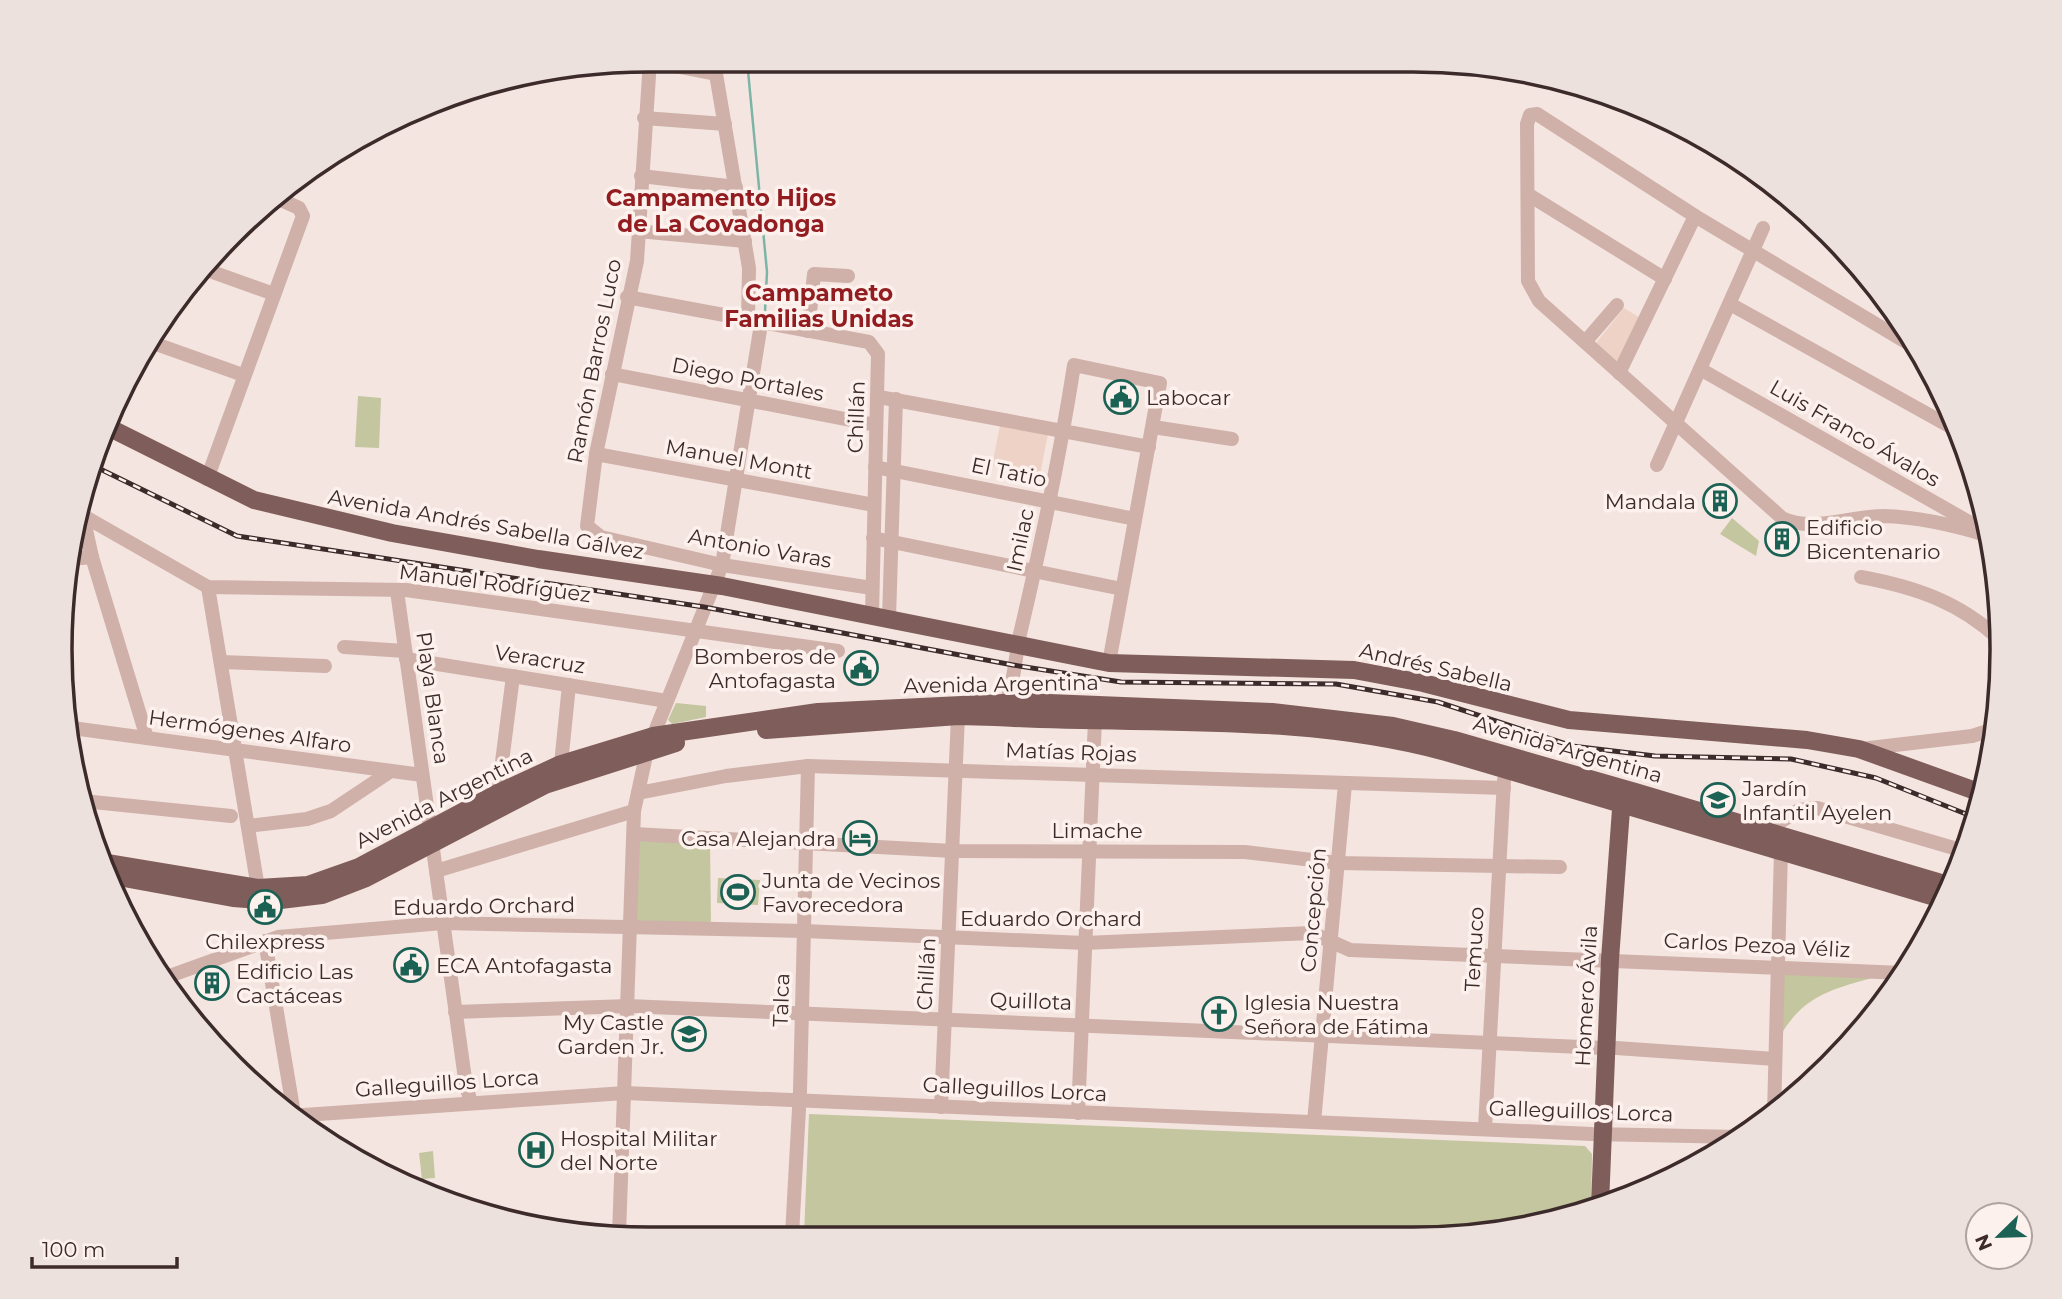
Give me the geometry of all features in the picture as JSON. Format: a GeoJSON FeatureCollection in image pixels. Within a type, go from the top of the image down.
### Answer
{"type":"FeatureCollection","features":[{"type":"Feature","properties":{"kind":"main road","name":"Avenida Andrés Sabella Gálvez"},"geometry":{"type":"LineString","coordinates":[[115,431],[208,478],[275,506],[392,533],[576,565],[714,584],[880,617]]}},
{"type":"Feature","properties":{"kind":"main road","name":"Andrés Sabella"},"geometry":{"type":"LineString","coordinates":[[880,617],[1109,663],[1354,670],[1423,683],[1569,720],[1774,736],[1859,749],[1973,790]]}},
{"type":"Feature","properties":{"kind":"main road","name":"Avenida Argentina"},"geometry":{"type":"LineString","coordinates":[[113,863],[258,888],[291,887],[334,878],[545,785],[650,743],[743,732],[958,716],[1001,710],[1095,720],[1259,725],[1336,732],[1420,745],[1505,779],[1628,799],[1766,831],[1941,883]]}},
{"type":"Feature","properties":{"kind":"main road","name":"Avenida Argentina"},"geometry":{"type":"LineString","coordinates":[[119,877],[233,898],[290,900],[349,887],[498,793],[561,764],[650,743],[818,712],[1272,712],[1342,719],[1430,734],[1781,850],[1935,897]]}},
{"type":"Feature","properties":{"kind":"main road","name":"Homero Ávila"},"geometry":{"type":"LineString","coordinates":[[1601,1196],[1608,1134],[1616,959],[1628,799]]}},
{"type":"Feature","properties":{"kind":"main road","name":"Homero Ávila"},"geometry":{"type":"LineString","coordinates":[[1608,1134],[1612,1192]]}},
{"type":"Feature","properties":{"kind":"street","name":"Ramón Barros Luco"},"geometry":{"type":"LineString","coordinates":[[601,537],[587,526],[586,518],[627,297],[637,261],[648,72]]}},
{"type":"Feature","properties":{"kind":"street"},"geometry":{"type":"LineString","coordinates":[[620,1226],[634,811],[650,743],[722,565],[751,401],[755,323],[749,268],[716,74],[706,72]]}},
{"type":"Feature","properties":{"kind":"street"},"geometry":{"type":"LineString","coordinates":[[1898,338],[1753,252],[1537,114],[1530,115],[1527,124],[1528,281],[1532,292],[1675,425],[1787,521],[1806,524],[1898,517],[1978,532]]}},
{"type":"Feature","properties":{"kind":"street"},"geometry":{"type":"LineString","coordinates":[[644,118],[725,124]]}},
{"type":"Feature","properties":{"kind":"street"},"geometry":{"type":"LineString","coordinates":[[641,176],[736,187]]}},
{"type":"Feature","properties":{"kind":"street"},"geometry":{"type":"LineString","coordinates":[[1529,195],[1665,279]]}},
{"type":"Feature","properties":{"kind":"street"},"geometry":{"type":"LineString","coordinates":[[208,478],[303,216],[299,208],[285,202]]}},
{"type":"Feature","properties":{"kind":"street"},"geometry":{"type":"LineString","coordinates":[[1619,373],[1695,216]]}},
{"type":"Feature","properties":{"kind":"street"},"geometry":{"type":"LineString","coordinates":[[1657,465],[1763,228]]}},
{"type":"Feature","properties":{"kind":"street"},"geometry":{"type":"LineString","coordinates":[[638,231],[745,241]]}},
{"type":"Feature","properties":{"kind":"street"},"geometry":{"type":"LineString","coordinates":[[212,272],[274,294]]}},
{"type":"Feature","properties":{"kind":"street"},"geometry":{"type":"LineString","coordinates":[[627,297],[808,331],[811,278],[814,274],[848,276]]}},
{"type":"Feature","properties":{"kind":"street"},"geometry":{"type":"LineString","coordinates":[[1730,304],[1944,423]]}},
{"type":"Feature","properties":{"kind":"street"},"geometry":{"type":"LineString","coordinates":[[1585,341],[1617,305]]}},
{"type":"Feature","properties":{"kind":"street","name":"Chillán"},"geometry":{"type":"LineString","coordinates":[[808,331],[869,342],[875,346],[878,354],[872,589],[880,617]]}},
{"type":"Feature","properties":{"kind":"street"},"geometry":{"type":"LineString","coordinates":[[159,345],[243,376]]}},
{"type":"Feature","properties":{"kind":"street","name":"Imilac"},"geometry":{"type":"LineString","coordinates":[[1001,710],[1036,572],[1074,365],[1160,383],[1153,427]]}},
{"type":"Feature","properties":{"kind":"street","name":"Luis Franco Ávalos"},"geometry":{"type":"LineString","coordinates":[[1700,369],[1977,528]]}},
{"type":"Feature","properties":{"kind":"street","name":"Diego Portales"},"geometry":{"type":"LineString","coordinates":[[612,374],[876,425]]}},
{"type":"Feature","properties":{"kind":"street"},"geometry":{"type":"LineString","coordinates":[[879,397],[1149,447]]}},
{"type":"Feature","properties":{"kind":"street"},"geometry":{"type":"LineString","coordinates":[[880,617],[892,542],[896,399]]}},
{"type":"Feature","properties":{"kind":"street"},"geometry":{"type":"LineString","coordinates":[[1109,663],[1153,427],[1232,439]]}},
{"type":"Feature","properties":{"kind":"street","name":"Manuel Montt"},"geometry":{"type":"LineString","coordinates":[[596,454],[874,505]]}},
{"type":"Feature","properties":{"kind":"street","name":"El Tatio"},"geometry":{"type":"LineString","coordinates":[[875,467],[1135,519]]}},
{"type":"Feature","properties":{"kind":"street","name":"Manuel Rodríguez"},"geometry":{"type":"LineString","coordinates":[[87,518],[208,587],[406,590],[838,651]]}},
{"type":"Feature","properties":{"kind":"street"},"geometry":{"type":"LineString","coordinates":[[85,528],[147,738]]}},
{"type":"Feature","properties":{"kind":"street","name":"Antonio Varas"},"geometry":{"type":"LineString","coordinates":[[601,537],[722,565],[872,589]]}},
{"type":"Feature","properties":{"kind":"street"},"geometry":{"type":"LineString","coordinates":[[873,538],[1122,589]]}},
{"type":"Feature","properties":{"kind":"street"},"geometry":{"type":"LineString","coordinates":[[80,558],[92,557]]}},
{"type":"Feature","properties":{"kind":"street"},"geometry":{"type":"LineString","coordinates":[[1861,577],[1904,585],[1948,601],[1978,619],[1989,630]]}},
{"type":"Feature","properties":{"kind":"street"},"geometry":{"type":"LineString","coordinates":[[208,587],[258,888]]}},
{"type":"Feature","properties":{"kind":"street","name":"Playa Blanca"},"geometry":{"type":"LineString","coordinates":[[397,591],[455,1012],[471,1102]]}},
{"type":"Feature","properties":{"kind":"street","name":"Veracruz"},"geometry":{"type":"LineString","coordinates":[[344,647],[406,655],[513,676],[667,701]]}},
{"type":"Feature","properties":{"kind":"street"},"geometry":{"type":"LineString","coordinates":[[221,662],[325,666]]}},
{"type":"Feature","properties":{"kind":"street"},"geometry":{"type":"LineString","coordinates":[[498,793],[513,676]]}},
{"type":"Feature","properties":{"kind":"street"},"geometry":{"type":"LineString","coordinates":[[561,764],[569,685]]}},
{"type":"Feature","properties":{"kind":"street","name":"Chillán"},"geometry":{"type":"LineString","coordinates":[[941,1107],[958,716]]}},
{"type":"Feature","properties":{"kind":"street"},"geometry":{"type":"LineString","coordinates":[[1078,1113],[1095,720]]}},
{"type":"Feature","properties":{"kind":"street","name":"Hermógenes Alfaro"},"geometry":{"type":"LineString","coordinates":[[78,729],[422,775]]}},
{"type":"Feature","properties":{"kind":"street"},"geometry":{"type":"LineString","coordinates":[[1859,749],[1939,740],[1984,731]]}},
{"type":"Feature","properties":{"kind":"street","name":"Matías Rojas"},"geometry":{"type":"LineString","coordinates":[[638,793],[726,776],[808,766],[1093,773],[1345,784],[1505,779]]}},
{"type":"Feature","properties":{"kind":"street","name":"Talca"},"geometry":{"type":"LineString","coordinates":[[792,1227],[802,1013],[808,766]]}},
{"type":"Feature","properties":{"kind":"street"},"geometry":{"type":"LineString","coordinates":[[248,827],[307,819],[331,811],[391,771]]}},
{"type":"Feature","properties":{"kind":"street","name":"Temuco"},"geometry":{"type":"LineString","coordinates":[[1485,1128],[1505,779]]}},
{"type":"Feature","properties":{"kind":"street","name":"Concepción"},"geometry":{"type":"LineString","coordinates":[[1314,1122],[1345,784]]}},
{"type":"Feature","properties":{"kind":"street"},"geometry":{"type":"LineString","coordinates":[[90,795],[231,816]]}},
{"type":"Feature","properties":{"kind":"street"},"geometry":{"type":"LineString","coordinates":[[1766,831],[1799,810],[1817,808],[1955,848]]}},
{"type":"Feature","properties":{"kind":"street"},"geometry":{"type":"LineString","coordinates":[[436,871],[634,811]]}},
{"type":"Feature","properties":{"kind":"street","name":"Limache"},"geometry":{"type":"LineString","coordinates":[[634,834],[953,851],[1245,852],[1338,863],[1560,867]]}},
{"type":"Feature","properties":{"kind":"street"},"geometry":{"type":"LineString","coordinates":[[1774,1100],[1781,850]]}},
{"type":"Feature","properties":{"kind":"street","name":"Eduardo Orchard"},"geometry":{"type":"LineString","coordinates":[[172,975],[265,941],[443,923],[804,931],[1085,943],[1312,933],[1350,950],[1616,959]]}},
{"type":"Feature","properties":{"kind":"street"},"geometry":{"type":"LineString","coordinates":[[265,941],[289,1100]]}},
{"type":"Feature","properties":{"kind":"street","name":"Carlos Pezoa Véliz"},"geometry":{"type":"LineString","coordinates":[[1616,959],[1891,972]]}},
{"type":"Feature","properties":{"kind":"street","name":"Quillota"},"geometry":{"type":"LineString","coordinates":[[455,1012],[628,1006],[1322,1034],[1775,1059]]}},
{"type":"Feature","properties":{"kind":"street","name":"Galleguillos Lorca"},"geometry":{"type":"LineString","coordinates":[[306,1114],[625,1093],[1722,1137]]}},
{"type":"Feature","properties":{"kind":"green space"},"geometry":{"type":"Polygon","coordinates":[[[358,396],[381,398],[379,448],[355,447],[358,396]]]}},
{"type":"Feature","properties":{"kind":"green space"},"geometry":{"type":"Polygon","coordinates":[[[1732,518],[1759,541],[1756,556],[1720,534],[1732,518]]]}},
{"type":"Feature","properties":{"kind":"green space"},"geometry":{"type":"Polygon","coordinates":[[[676,703],[706,706],[706,717],[672,724],[668,720],[676,703]]]}},
{"type":"Feature","properties":{"kind":"green space"},"geometry":{"type":"Polygon","coordinates":[[[634,834],[710,838],[711,928],[630,926],[634,834]]]}},
{"type":"Feature","properties":{"kind":"green space","name":"Junta de Vecinos Favorecedora"},"geometry":{"type":"Polygon","coordinates":[[[718,878],[760,880],[758,905],[717,903],[718,878]]]}},
{"type":"Feature","properties":{"kind":"green space"},"geometry":{"type":"Polygon","coordinates":[[[1778,971],[1875,977],[1817,997],[1796,1015],[1777,1042],[1778,971]]]}},
{"type":"Feature","properties":{"kind":"green space"},"geometry":{"type":"Polygon","coordinates":[[[809,1114],[1585,1146],[1592,1154],[1591,1199],[1525,1216],[1450,1226],[804,1227],[809,1114]]]}},
{"type":"Feature","properties":{"kind":"green space"},"geometry":{"type":"Polygon","coordinates":[[[433,1151],[435,1178],[422,1179],[419,1153],[433,1151]]]}},
{"type":"Feature","properties":{"kind":"shaded area"},"geometry":{"type":"Polygon","coordinates":[[[1624,308],[1642,319],[1618,362],[1596,343],[1624,308]]]}},
{"type":"Feature","properties":{"kind":"shaded area"},"geometry":{"type":"Polygon","coordinates":[[[1000,425],[1048,434],[1040,475],[992,466],[1000,425]]]}},
{"type":"Feature","properties":{"kind":"waterway"},"geometry":{"type":"LineString","coordinates":[[748,72],[767,272],[765,311]]}},
{"type":"Feature","properties":{"kind":"railway"},"geometry":{"type":"LineString","coordinates":[[100,469],[237,536],[704,607],[1013,665],[1121,682],[1336,684],[1438,702],[1572,746],[1655,756],[1791,759],[1876,778],[1966,814]]}},
{"type":"Feature","properties":{"kind":"place","name":"Labocar"},"geometry":{"type":"Point","coordinates":[1121,397]}},
{"type":"Feature","properties":{"kind":"place","name":"Mandala"},"geometry":{"type":"Point","coordinates":[1720,501]}},
{"type":"Feature","properties":{"kind":"place","name":"Edificio Bicentenario"},"geometry":{"type":"Point","coordinates":[1782,539]}},
{"type":"Feature","properties":{"kind":"place","name":"Bomberos de Antofagasta"},"geometry":{"type":"Point","coordinates":[861,668]}},
{"type":"Feature","properties":{"kind":"place","name":"Jardín Infantil Ayelen"},"geometry":{"type":"Point","coordinates":[1718,800]}},
{"type":"Feature","properties":{"kind":"place","name":"Casa Alejandra"},"geometry":{"type":"Point","coordinates":[860,838]}},
{"type":"Feature","properties":{"kind":"place","name":"Junta de Vecinos Favorecedora"},"geometry":{"type":"Point","coordinates":[738,892]}},
{"type":"Feature","properties":{"kind":"place","name":"Chilexpress"},"geometry":{"type":"Point","coordinates":[265,907]}},
{"type":"Feature","properties":{"kind":"place","name":"ECA Antofagasta"},"geometry":{"type":"Point","coordinates":[411,965]}},
{"type":"Feature","properties":{"kind":"place","name":"Edificio Las Cactáceas"},"geometry":{"type":"Point","coordinates":[212,983]}},
{"type":"Feature","properties":{"kind":"place","name":"Iglesia Nuestra Señora de Fátima"},"geometry":{"type":"Point","coordinates":[1219,1014]}},
{"type":"Feature","properties":{"kind":"place","name":"My Castle Garden Jr."},"geometry":{"type":"Point","coordinates":[689,1034]}},
{"type":"Feature","properties":{"kind":"place","name":"Hospital Militar del Norte"},"geometry":{"type":"Point","coordinates":[536,1150]}},
{"type":"Feature","properties":{"kind":"district","name":"Campamento Hijos de La Covadonga"},"geometry":{"type":"Point","coordinates":[721,211]}},
{"type":"Feature","properties":{"kind":"district","name":"Campameto Familias Unidas"},"geometry":{"type":"Point","coordinates":[819,306]}}]}
